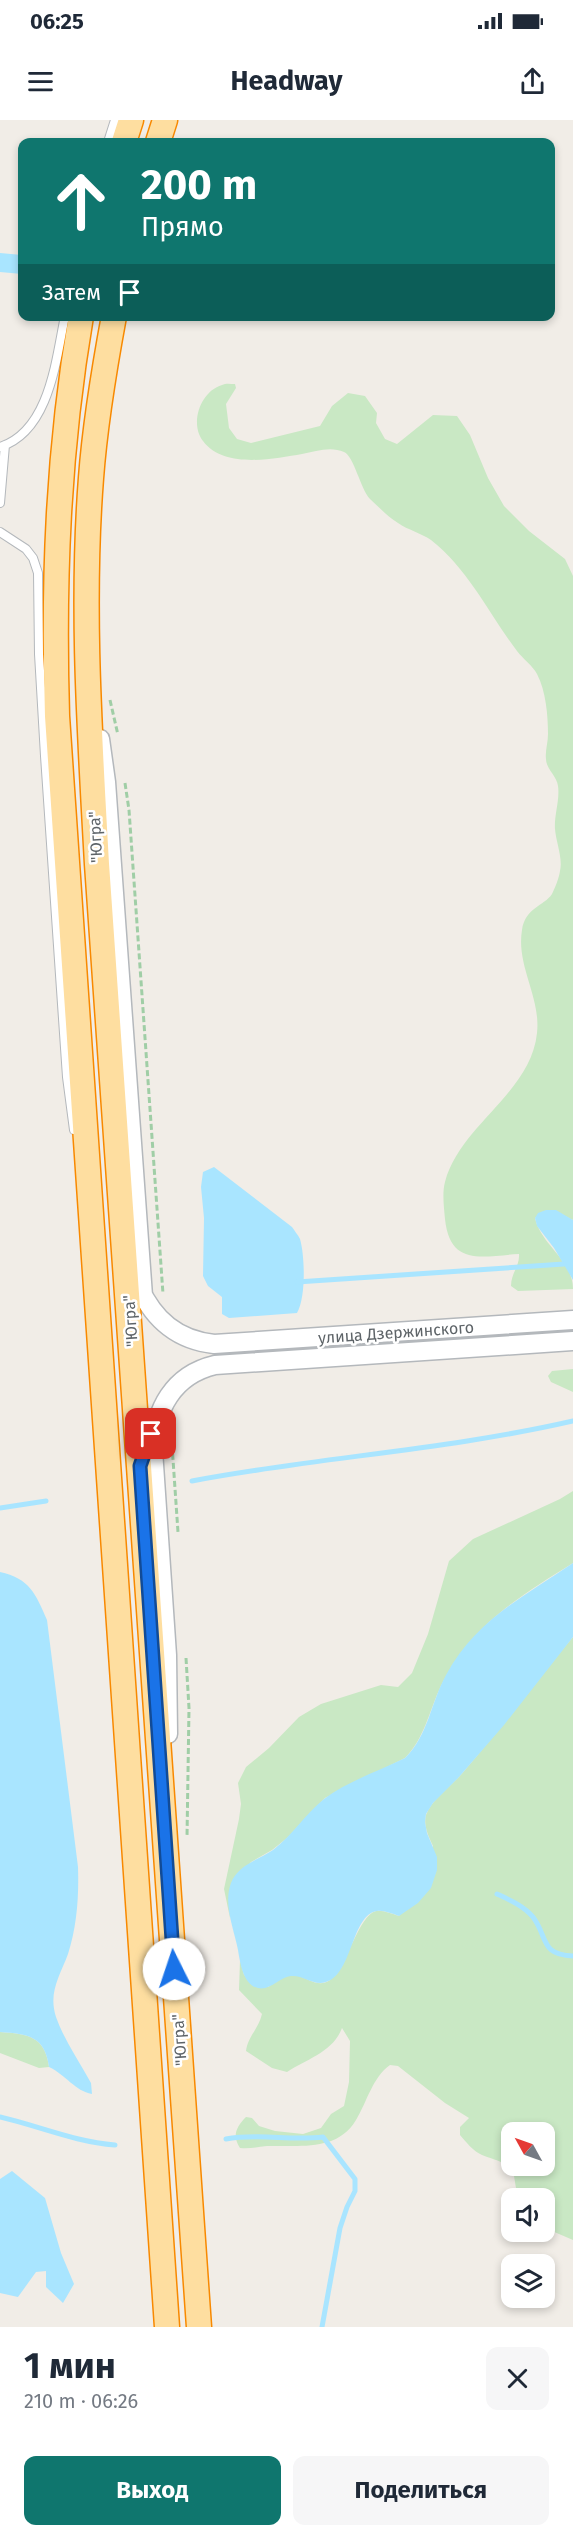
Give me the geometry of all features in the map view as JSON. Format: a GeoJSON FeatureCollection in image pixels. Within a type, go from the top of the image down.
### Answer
{"type":"FeatureCollection","features":[{"type":"Feature","properties":{"kind":"highway"},"geometry":{"type":"LineString","coordinates":[[125,138],[131,120]]}},
{"type":"Feature","properties":{"kind":"highway"},"geometry":{"type":"LineString","coordinates":[[159,138],[165,120]]}},
{"type":"Feature","properties":{"kind":"highway","name":"\"Югра\""},"geometry":{"type":"LineString","coordinates":[[80,321],[68,391],[60,474],[55,635],[65,842],[167,2327]]}},
{"type":"Feature","properties":{"kind":"highway","name":"\"Югра\""},"geometry":{"type":"LineString","coordinates":[[113,321],[100,390],[91,478],[87,560],[87,663],[97,864],[199,2327]]}},
{"type":"Feature","properties":{"kind":"street"},"geometry":{"type":"LineString","coordinates":[[87,663],[106,782],[143,1296]]}},
{"type":"Feature","properties":{"kind":"street","name":"улица Дзержинского"},"geometry":{"type":"LineString","coordinates":[[125,1257],[143,1296],[160,1321],[178,1335],[201,1343],[219,1344],[573,1320]]}},
{"type":"Feature","properties":{"kind":"street","name":"улица Дзержинского"},"geometry":{"type":"LineString","coordinates":[[157,1418],[169,1397],[187,1378],[204,1368],[220,1365],[573,1341]]}},
{"type":"Feature","properties":{"kind":"street"},"geometry":{"type":"LineString","coordinates":[[140,1466],[157,1418]]}},
{"type":"Feature","properties":{"kind":"street"},"geometry":{"type":"LineString","coordinates":[[157,1418],[153,1450],[167,1655],[169,1897]]}},
{"type":"Feature","properties":{"kind":"lane"},"geometry":{"type":"LineString","coordinates":[[109,138],[115,120]]}},
{"type":"Feature","properties":{"kind":"lane"},"geometry":{"type":"LineString","coordinates":[[0,503],[3,446],[24,431],[47,397],[53,381],[64,321]]}},
{"type":"Feature","properties":{"kind":"lane"},"geometry":{"type":"LineString","coordinates":[[0,532],[26,549],[33,558],[38,573],[39,654],[47,780],[67,1077],[75,1138]]}},
{"type":"Feature","properties":{"kind":"lane"},"geometry":{"type":"LineString","coordinates":[[78,1161],[97,1285]]}},
{"type":"Feature","properties":{"kind":"path"},"geometry":{"type":"LineString","coordinates":[[108,689],[119,744]]}},
{"type":"Feature","properties":{"kind":"path"},"geometry":{"type":"LineString","coordinates":[[124,777],[129,810],[162,1292]]}},
{"type":"Feature","properties":{"kind":"path"},"geometry":{"type":"LineString","coordinates":[[172,1444],[178,1540]]}},
{"type":"Feature","properties":{"kind":"path"},"geometry":{"type":"LineString","coordinates":[[185,1648],[189,1708],[186,1848]]}},
{"type":"Feature","properties":{"kind":"green space"},"geometry":{"type":"Polygon","coordinates":[[[225,384],[235,384],[236,388],[226,404],[229,428],[237,439],[251,443],[320,426],[332,406],[348,393],[365,396],[377,413],[376,423],[385,439],[397,444],[433,415],[457,416],[470,435],[488,478],[504,506],[529,531],[565,559],[573,576],[573,1220],[554,1212],[535,1218],[543,1236],[568,1269],[573,1289],[518,1291],[511,1286],[519,1254],[481,1256],[461,1252],[453,1245],[445,1219],[445,1182],[453,1162],[465,1143],[522,1074],[532,1054],[537,1033],[536,1007],[522,956],[522,930],[531,912],[552,894],[561,866],[555,829],[558,786],[546,763],[548,719],[540,681],[457,565],[431,540],[394,521],[370,499],[351,459],[344,452],[334,449],[250,460],[223,456],[212,450],[199,434],[197,417],[199,408],[215,388],[225,384]]]}},
{"type":"Feature","properties":{"kind":"green space"},"geometry":{"type":"Polygon","coordinates":[[[573,1369],[573,1392],[551,1382],[548,1376],[552,1371],[573,1369]]]}},
{"type":"Feature","properties":{"kind":"green space"},"geometry":{"type":"Polygon","coordinates":[[[573,1491],[573,1563],[514,1602],[480,1630],[452,1666],[417,1742],[405,1758],[325,1798],[287,1838],[251,1862],[229,1892],[230,1918],[224,1889],[241,1804],[238,1783],[246,1767],[269,1748],[299,1717],[321,1704],[381,1685],[398,1687],[412,1673],[428,1634],[449,1561],[473,1539],[573,1491]]]}},
{"type":"Feature","properties":{"kind":"green space"},"geometry":{"type":"Polygon","coordinates":[[[573,1637],[573,2240],[555,2232],[555,2188],[516,2188],[514,2176],[555,2176],[555,2122],[501,2122],[501,2162],[479,2153],[462,2138],[460,2127],[469,2118],[445,2103],[398,2066],[390,2065],[384,2070],[370,2091],[356,2120],[339,2137],[316,2145],[251,2148],[240,2148],[236,2140],[236,2132],[246,2117],[252,2118],[259,2126],[275,2131],[303,2134],[321,2128],[331,2114],[344,2106],[349,2082],[350,2041],[342,2028],[326,2049],[287,2072],[272,2068],[246,2051],[262,2014],[239,1990],[240,1960],[244,1975],[268,1987],[290,1976],[299,1976],[318,1983],[330,1980],[370,1914],[379,1911],[399,1916],[433,1846],[425,1823],[426,1815],[438,1797],[479,1753],[573,1637]]]}},
{"type":"Feature","properties":{"kind":"green space"},"geometry":{"type":"Polygon","coordinates":[[[0,2032],[19,2034],[34,2039],[44,2049],[49,2067],[39,2068],[0,2053],[0,2032]]]}},
{"type":"Feature","properties":{"kind":"water"},"geometry":{"type":"Polygon","coordinates":[[[0,253],[18,255],[18,274],[0,272],[0,253]]]}},
{"type":"Feature","properties":{"kind":"water"},"geometry":{"type":"Polygon","coordinates":[[[214,1167],[292,1227],[299,1237],[302,1246],[304,1277],[302,1298],[297,1313],[229,1318],[222,1314],[222,1297],[208,1286],[203,1276],[204,1218],[201,1187],[203,1172],[214,1167]]]}},
{"type":"Feature","properties":{"kind":"water"},"geometry":{"type":"Polygon","coordinates":[[[556,1210],[573,1220],[573,1280],[554,1248],[537,1226],[535,1218],[538,1213],[556,1210]]]}},
{"type":"Feature","properties":{"kind":"water"},"geometry":{"type":"Polygon","coordinates":[[[573,1563],[573,1637],[504,1725],[433,1803],[426,1814],[427,1833],[437,1857],[437,1870],[431,1888],[418,1903],[399,1916],[379,1911],[368,1915],[357,1933],[342,1968],[335,1977],[326,1982],[317,1983],[291,1976],[267,1988],[253,1986],[243,1972],[230,1916],[228,1899],[234,1877],[243,1867],[280,1844],[324,1799],[353,1782],[405,1758],[419,1740],[446,1675],[471,1639],[502,1611],[573,1563]]]}},
{"type":"Feature","properties":{"kind":"water"},"geometry":{"type":"Polygon","coordinates":[[[0,1572],[18,1578],[30,1588],[47,1620],[78,1867],[74,1933],[56,1984],[53,2000],[56,2017],[63,2034],[91,2083],[92,2094],[80,2090],[49,2067],[44,2049],[34,2039],[19,2034],[0,2032],[0,1572]]]}},
{"type":"Feature","properties":{"kind":"water"},"geometry":{"type":"Polygon","coordinates":[[[12,2171],[45,2198],[61,2253],[74,2284],[63,2303],[46,2287],[46,2271],[36,2272],[18,2297],[0,2293],[0,2179],[12,2171]]]}},
{"type":"Feature","properties":{"kind":"waterway"},"geometry":{"type":"LineString","coordinates":[[297,1282],[564,1264]]}},
{"type":"Feature","properties":{"kind":"waterway"},"geometry":{"type":"LineString","coordinates":[[192,1481],[478,1439],[573,1421]]}},
{"type":"Feature","properties":{"kind":"waterway"},"geometry":{"type":"LineString","coordinates":[[0,1508],[46,1501]]}},
{"type":"Feature","properties":{"kind":"waterway"},"geometry":{"type":"LineString","coordinates":[[497,1894],[516,1904],[533,1917],[550,1948],[562,1955],[573,1956]]}},
{"type":"Feature","properties":{"kind":"waterway"},"geometry":{"type":"LineString","coordinates":[[0,2117],[71,2137],[115,2145]]}},
{"type":"Feature","properties":{"kind":"waterway"},"geometry":{"type":"LineString","coordinates":[[226,2139],[323,2137],[355,2179],[355,2191],[340,2228],[322,2327]]}},
{"type":"Feature","properties":{"kind":"route"},"geometry":{"type":"LineString","coordinates":[[151,1434],[140,1466],[174,1969]]}}]}
